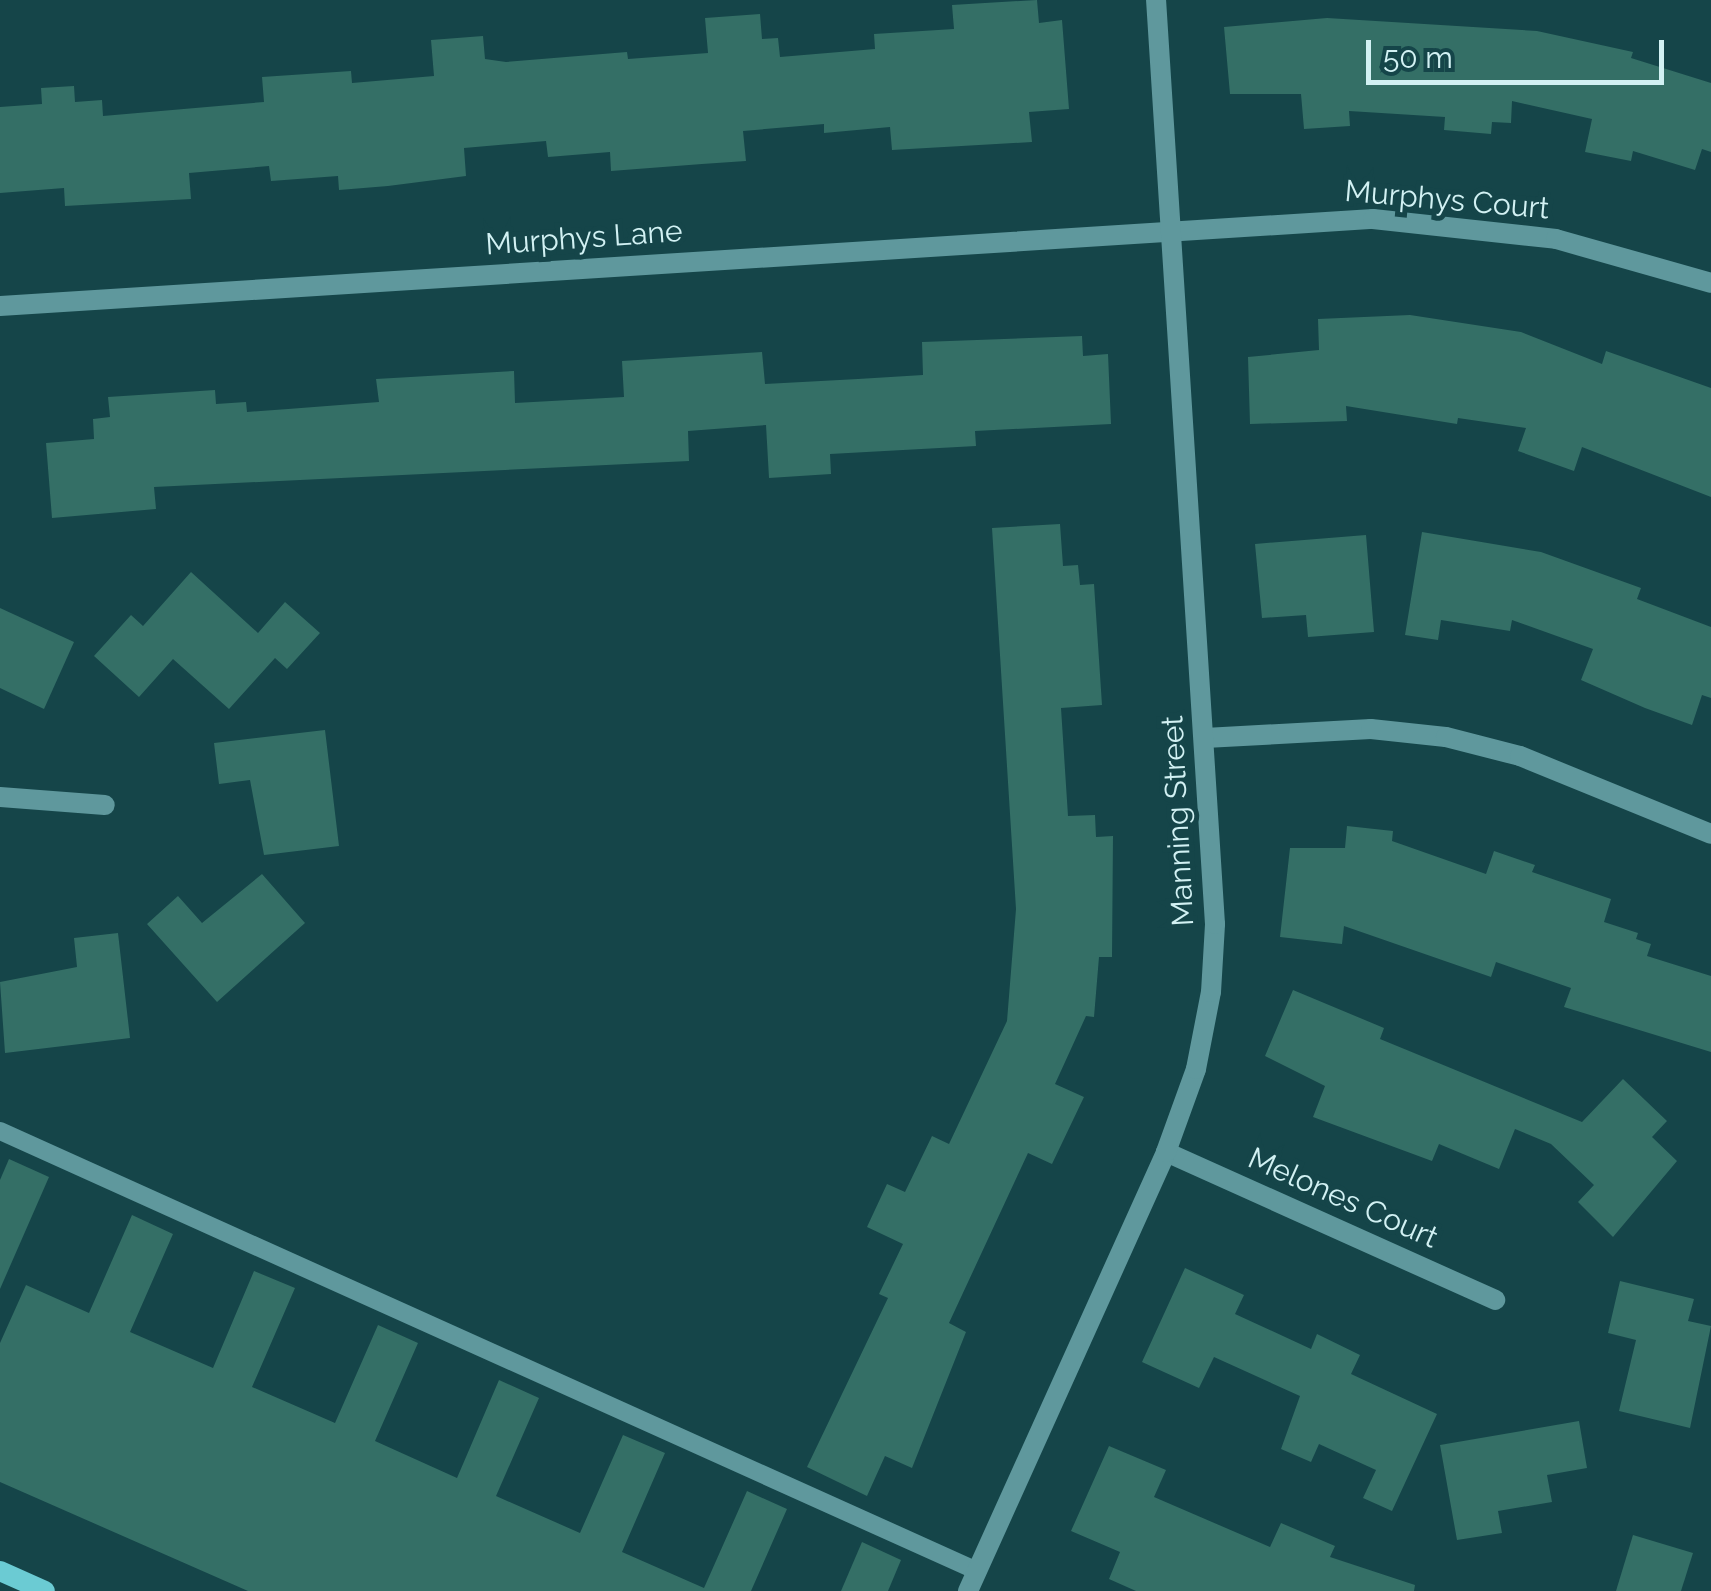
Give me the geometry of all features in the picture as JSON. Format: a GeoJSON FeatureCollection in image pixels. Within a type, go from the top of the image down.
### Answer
{"type":"FeatureCollection","features":[{"type":"Feature","properties":{"kind":"main road"},"geometry":{"type":"LineString","coordinates":[[0,1570],[45,1591]]}},
{"type":"Feature","properties":{"kind":"street","name":"Manning Street"},"geometry":{"type":"LineString","coordinates":[[968,1591],[1166,1152],[1196,1069],[1211,992],[1216,924],[1156,0]]}},
{"type":"Feature","properties":{"kind":"street","name":"Murphys Court"},"geometry":{"type":"LineString","coordinates":[[1172,228],[1373,219],[1465,225],[1556,239],[1711,283]]}},
{"type":"Feature","properties":{"kind":"street","name":"Murphys Lane"},"geometry":{"type":"LineString","coordinates":[[0,306],[1172,228]]}},
{"type":"Feature","properties":{"kind":"street"},"geometry":{"type":"LineString","coordinates":[[1205,738],[1371,730],[1446,738],[1520,756],[1711,834]]}},
{"type":"Feature","properties":{"kind":"street"},"geometry":{"type":"LineString","coordinates":[[0,797],[105,806]]}},
{"type":"Feature","properties":{"kind":"street","name":"Melones Court"},"geometry":{"type":"LineString","coordinates":[[1166,1152],[1496,1300]]}},
{"type":"Feature","properties":{"kind":"lane"},"geometry":{"type":"LineString","coordinates":[[0,1131],[977,1571]]}},
{"type":"Feature","properties":{"kind":"building"},"geometry":{"type":"Polygon","coordinates":[[[1037,0],[1039,23],[1062,20],[1069,109],[1029,112],[1032,142],[892,150],[890,127],[824,133],[824,124],[743,131],[746,161],[611,171],[610,152],[548,157],[546,141],[464,148],[466,176],[388,186],[339,190],[338,176],[271,181],[269,166],[189,173],[191,199],[65,206],[64,188],[0,193],[0,107],[42,104],[41,88],[74,86],[75,102],[102,100],[103,116],[264,102],[262,77],[351,71],[352,83],[434,76],[431,40],[483,36],[485,59],[506,62],[627,52],[628,59],[708,53],[705,18],[760,14],[762,39],[778,38],[780,57],[875,49],[874,34],[954,29],[952,5],[1037,0]]]}},
{"type":"Feature","properties":{"kind":"building"},"geometry":{"type":"Polygon","coordinates":[[[1327,18],[1537,31],[1633,52],[1631,58],[1711,83],[1711,152],[1702,149],[1695,170],[1633,151],[1631,161],[1585,152],[1592,119],[1512,101],[1511,123],[1492,122],[1491,134],[1444,130],[1445,117],[1349,111],[1350,126],[1304,129],[1301,94],[1230,94],[1224,27],[1327,18]]]}},
{"type":"Feature","properties":{"kind":"building"},"geometry":{"type":"Polygon","coordinates":[[[1410,315],[1521,332],[1602,364],[1606,351],[1711,388],[1711,497],[1582,447],[1574,471],[1518,451],[1526,428],[1458,418],[1457,424],[1346,406],[1347,421],[1250,424],[1248,357],[1319,350],[1318,319],[1410,315]]]}},
{"type":"Feature","properties":{"kind":"building"},"geometry":{"type":"Polygon","coordinates":[[[1082,336],[1083,356],[1108,354],[1111,424],[975,431],[976,446],[830,454],[831,474],[769,478],[766,425],[688,431],[689,461],[154,487],[156,509],[52,518],[46,443],[94,439],[93,419],[110,417],[108,397],[215,390],[216,404],[246,402],[247,412],[379,402],[376,379],[514,371],[515,403],[624,397],[622,361],[762,352],[765,384],[858,379],[923,375],[922,342],[1082,336]]]}},
{"type":"Feature","properties":{"kind":"building"},"geometry":{"type":"Polygon","coordinates":[[[1060,524],[1063,566],[1078,565],[1080,585],[1094,584],[1102,705],[1061,708],[1068,816],[1095,815],[1096,837],[1113,836],[1112,957],[1099,957],[1094,1017],[1086,1016],[1055,1084],[1084,1097],[1052,1164],[1028,1153],[949,1323],[966,1332],[912,1468],[885,1456],[867,1496],[807,1467],[888,1298],[879,1294],[903,1244],[867,1227],[887,1184],[905,1192],[932,1136],[949,1144],[1007,1021],[1016,909],[992,528],[1060,524]]]}},
{"type":"Feature","properties":{"kind":"building"},"geometry":{"type":"Polygon","coordinates":[[[1422,532],[1541,552],[1641,588],[1637,599],[1711,627],[1711,698],[1702,695],[1692,725],[1645,708],[1581,680],[1593,649],[1512,620],[1510,631],[1441,620],[1438,640],[1405,635],[1422,532]]]}},
{"type":"Feature","properties":{"kind":"building"},"geometry":{"type":"Polygon","coordinates":[[[1366,535],[1374,632],[1308,637],[1306,615],[1262,618],[1255,544],[1366,535]]]}},
{"type":"Feature","properties":{"kind":"building"},"geometry":{"type":"Polygon","coordinates":[[[191,572],[258,633],[285,602],[320,633],[287,669],[275,658],[229,709],[173,659],[139,697],[94,656],[131,615],[143,626],[191,572]]]}},
{"type":"Feature","properties":{"kind":"building"},"geometry":{"type":"Polygon","coordinates":[[[0,608],[74,642],[44,709],[0,688],[0,608]]]}},
{"type":"Feature","properties":{"kind":"building"},"geometry":{"type":"Polygon","coordinates":[[[325,730],[339,846],[264,855],[250,780],[219,784],[214,743],[325,730]]]}},
{"type":"Feature","properties":{"kind":"building"},"geometry":{"type":"Polygon","coordinates":[[[1347,826],[1393,831],[1392,841],[1486,874],[1494,851],[1535,865],[1532,872],[1611,899],[1604,922],[1638,933],[1636,939],[1651,944],[1647,956],[1711,976],[1711,1052],[1564,1007],[1571,988],[1496,962],[1491,977],[1344,926],[1342,944],[1280,937],[1290,848],[1345,848],[1347,826]]]}},
{"type":"Feature","properties":{"kind":"building"},"geometry":{"type":"Polygon","coordinates":[[[262,874],[305,923],[217,1002],[147,924],[178,896],[202,923],[262,874]]]}},
{"type":"Feature","properties":{"kind":"building"},"geometry":{"type":"Polygon","coordinates":[[[118,933],[130,1038],[5,1053],[0,982],[77,967],[74,938],[118,933]]]}},
{"type":"Feature","properties":{"kind":"building"},"geometry":{"type":"Polygon","coordinates":[[[1293,990],[1384,1028],[1380,1039],[1582,1122],[1623,1079],[1667,1121],[1652,1137],[1677,1161],[1613,1237],[1578,1202],[1594,1185],[1551,1144],[1515,1129],[1499,1169],[1439,1144],[1432,1161],[1313,1117],[1325,1086],[1265,1056],[1293,990]]]}},
{"type":"Feature","properties":{"kind":"building"},"geometry":{"type":"Polygon","coordinates":[[[9,1159],[49,1177],[0,1289],[0,1180],[9,1159]]]}},
{"type":"Feature","properties":{"kind":"building"},"geometry":{"type":"Polygon","coordinates":[[[132,1215],[173,1234],[130,1332],[213,1368],[254,1271],[295,1288],[252,1387],[335,1423],[378,1325],[418,1343],[375,1441],[457,1478],[499,1380],[539,1398],[496,1496],[580,1533],[623,1435],[665,1453],[622,1552],[704,1588],[747,1491],[787,1509],[751,1591],[248,1591],[0,1482],[0,1343],[26,1285],[89,1313],[132,1215]]]}},
{"type":"Feature","properties":{"kind":"building"},"geometry":{"type":"Polygon","coordinates":[[[1185,1268],[1244,1295],[1235,1314],[1311,1349],[1317,1334],[1360,1355],[1351,1374],[1437,1414],[1392,1511],[1363,1498],[1376,1470],[1319,1444],[1311,1462],[1281,1449],[1300,1396],[1214,1357],[1199,1388],[1142,1362],[1185,1268]]]}},
{"type":"Feature","properties":{"kind":"building"},"geometry":{"type":"Polygon","coordinates":[[[1620,1281],[1694,1299],[1688,1321],[1711,1326],[1690,1428],[1619,1411],[1636,1340],[1608,1333],[1620,1281]]]}},
{"type":"Feature","properties":{"kind":"building"},"geometry":{"type":"Polygon","coordinates":[[[1579,1421],[1587,1468],[1547,1475],[1552,1502],[1498,1511],[1502,1533],[1457,1540],[1440,1445],[1579,1421]]]}},
{"type":"Feature","properties":{"kind":"building"},"geometry":{"type":"Polygon","coordinates":[[[1109,1446],[1166,1470],[1154,1497],[1270,1547],[1281,1523],[1335,1546],[1330,1557],[1415,1585],[1414,1591],[1136,1591],[1109,1579],[1120,1552],[1071,1531],[1109,1446]]]}},
{"type":"Feature","properties":{"kind":"building"},"geometry":{"type":"Polygon","coordinates":[[[1633,1535],[1693,1553],[1681,1591],[1616,1591],[1633,1535]]]}},
{"type":"Feature","properties":{"kind":"building"},"geometry":{"type":"Polygon","coordinates":[[[862,1542],[901,1560],[888,1591],[841,1591],[862,1542]]]}}]}
